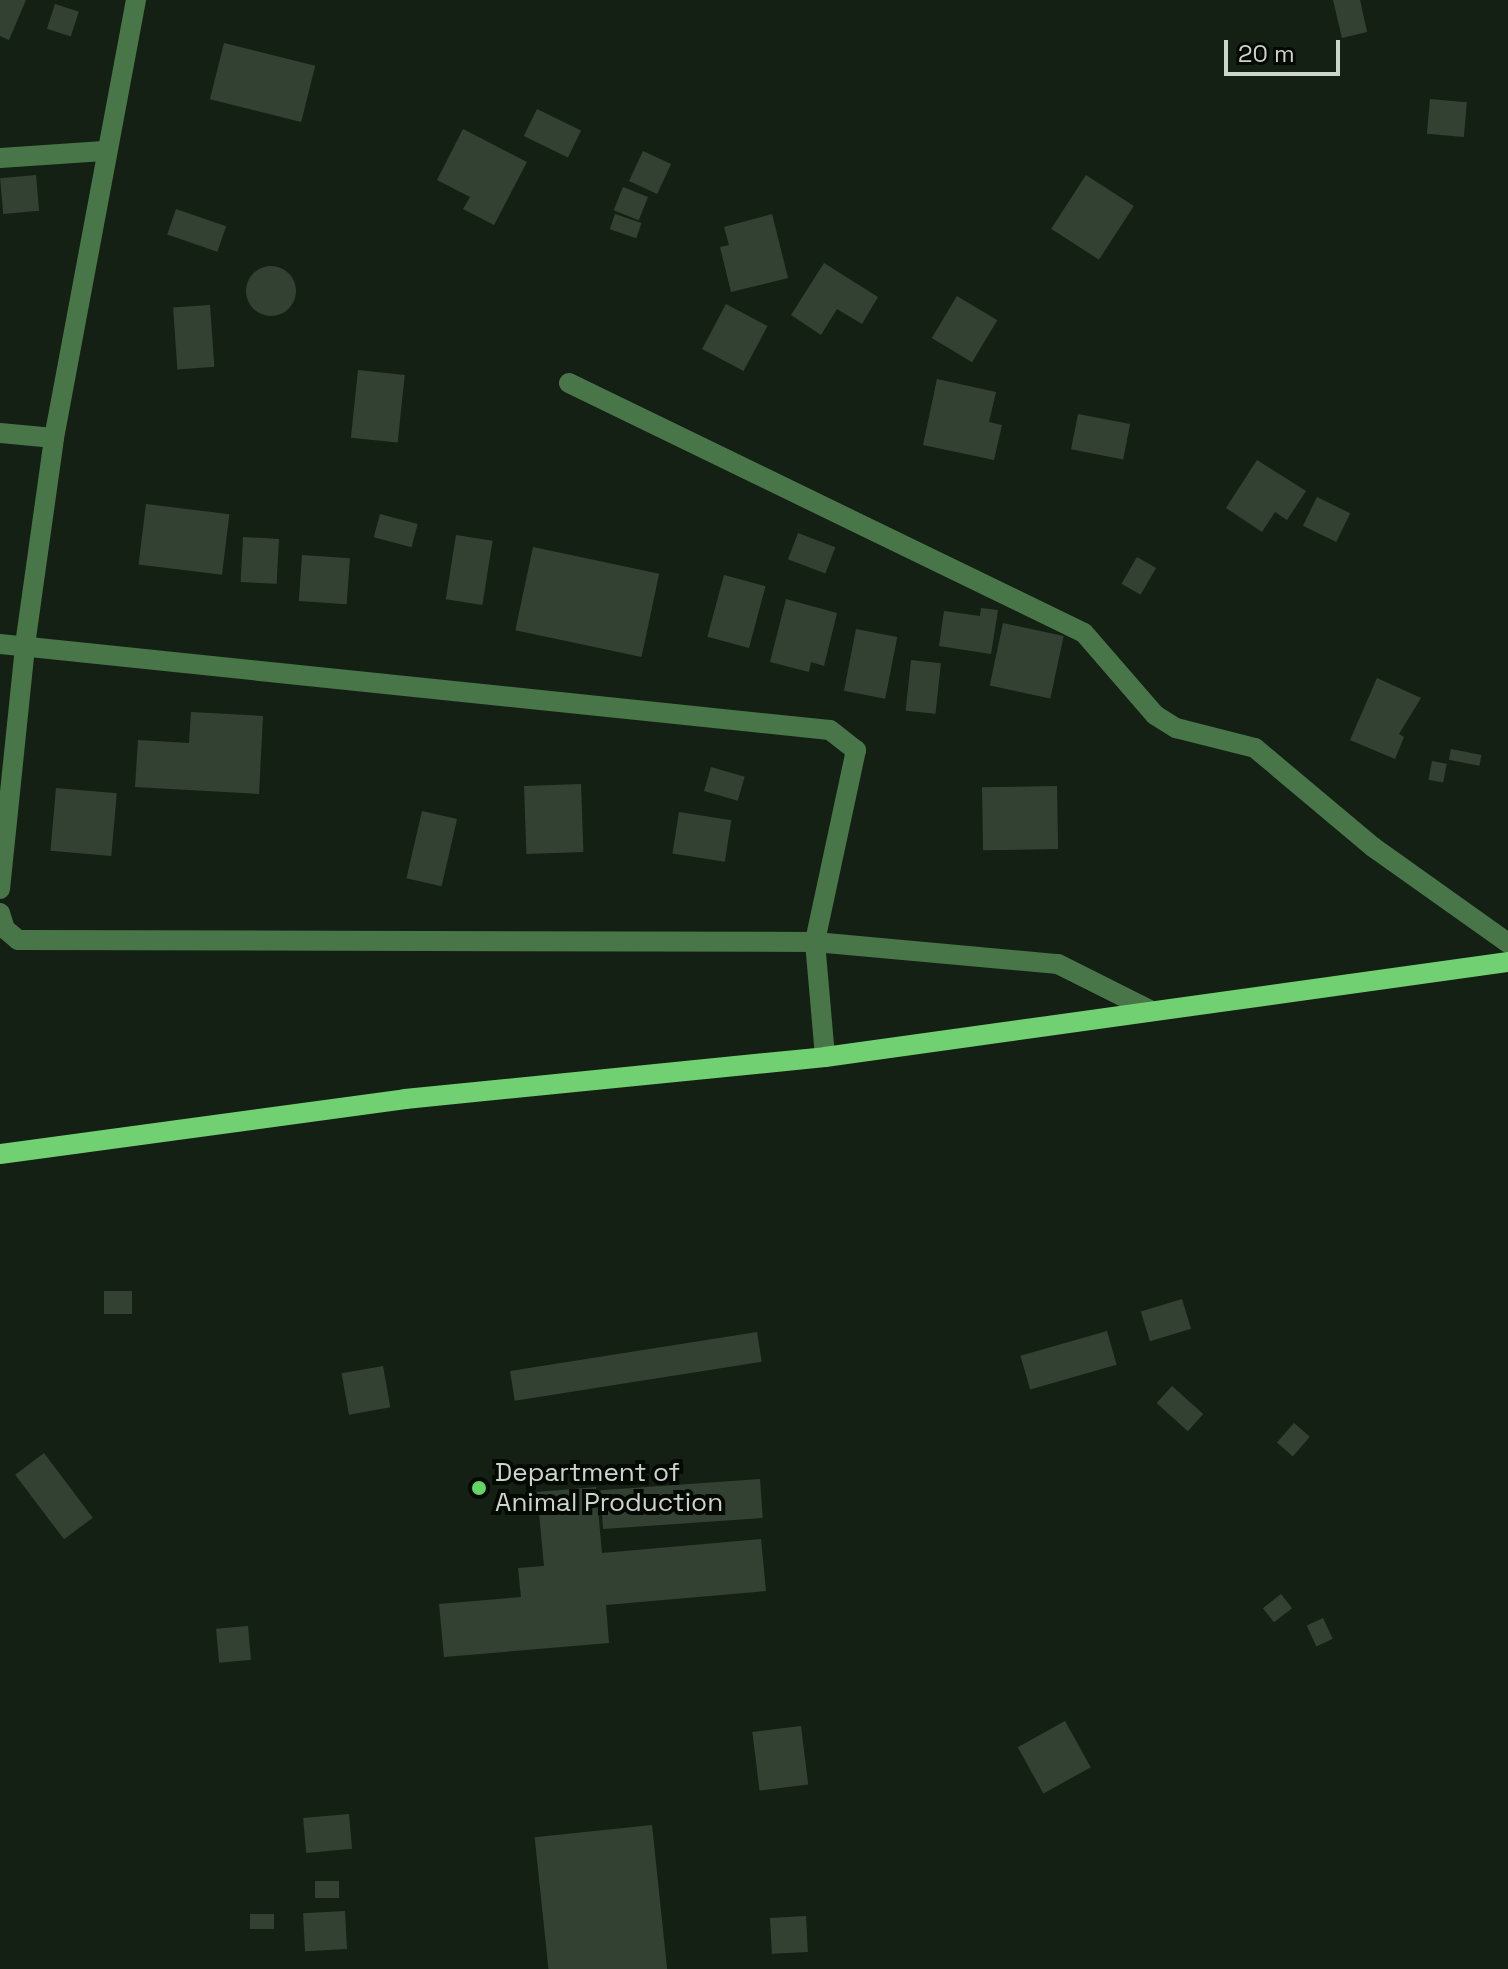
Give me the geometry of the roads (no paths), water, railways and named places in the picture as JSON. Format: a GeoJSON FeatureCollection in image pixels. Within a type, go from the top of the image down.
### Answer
{"type":"FeatureCollection","features":[{"type":"Feature","properties":{"kind":"main road"},"geometry":{"type":"LineString","coordinates":[[0,1154],[405,1099],[825,1057],[1508,962]]}},
{"type":"Feature","properties":{"kind":"street"},"geometry":{"type":"LineString","coordinates":[[0,889],[25,645],[54,438],[104,151],[136,0]]}},
{"type":"Feature","properties":{"kind":"street"},"geometry":{"type":"LineString","coordinates":[[0,158],[104,151]]}},
{"type":"Feature","properties":{"kind":"street"},"geometry":{"type":"LineString","coordinates":[[569,383],[1084,633],[1155,715],[1176,728],[1255,748],[1373,847],[1508,943]]}},
{"type":"Feature","properties":{"kind":"street"},"geometry":{"type":"LineString","coordinates":[[0,433],[54,438]]}},
{"type":"Feature","properties":{"kind":"street"},"geometry":{"type":"LineString","coordinates":[[0,644],[830,730],[856,750],[815,942],[825,1057]]}},
{"type":"Feature","properties":{"kind":"street"},"geometry":{"type":"LineString","coordinates":[[0,913],[5,929],[18,940],[815,942],[1058,964],[1150,1010]]}},
{"type":"Feature","properties":{"kind":"place","name":"Department of Animal Production"},"geometry":{"type":"Point","coordinates":[479,1488]}}]}
